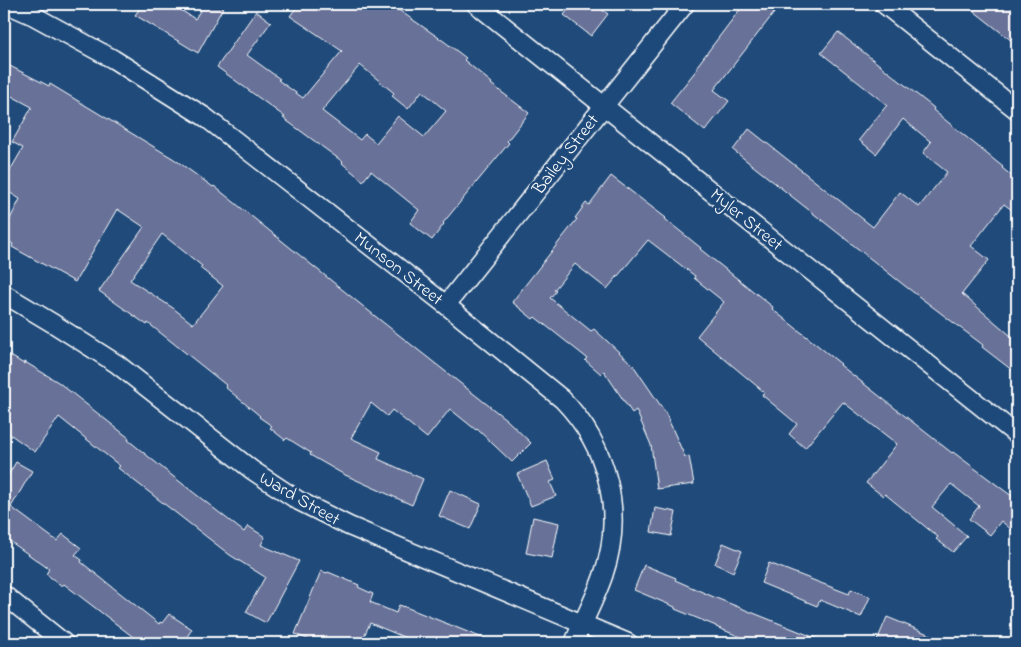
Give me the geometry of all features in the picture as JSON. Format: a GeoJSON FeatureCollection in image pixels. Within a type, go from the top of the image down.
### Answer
{"type":"FeatureCollection","features":[{"type":"Feature","properties":{"kind":"street","name":"Munson Street"},"geometry":{"type":"LineString","coordinates":[[7,4],[34,16],[114,59],[205,117],[446,305],[562,399],[585,426],[599,451],[605,468],[612,508],[612,534],[603,576],[574,643]]}},
{"type":"Feature","properties":{"kind":"street","name":"Myler Street"},"geometry":{"type":"LineString","coordinates":[[476,4],[1017,435]]}},
{"type":"Feature","properties":{"kind":"street","name":"Bailey Street"},"geometry":{"type":"LineString","coordinates":[[446,305],[684,4]]}},
{"type":"Feature","properties":{"kind":"street"},"geometry":{"type":"LineString","coordinates":[[884,4],[1017,110]]}},
{"type":"Feature","properties":{"kind":"street","name":"Ward Street"},"geometry":{"type":"LineString","coordinates":[[4,294],[116,364],[252,470],[299,501],[350,526],[628,643]]}},
{"type":"Feature","properties":{"kind":"street"},"geometry":{"type":"LineString","coordinates":[[4,594],[64,643]]}},
{"type":"Feature","properties":{"kind":"building"},"geometry":{"type":"Polygon","coordinates":[[[143,4],[171,4],[195,19],[204,4],[225,4],[198,53],[135,15],[143,4]]]}},
{"type":"Feature","properties":{"kind":"building"},"geometry":{"type":"Polygon","coordinates":[[[299,4],[390,4],[466,58],[464,60],[491,84],[529,113],[507,141],[509,143],[443,223],[432,240],[410,223],[419,210],[371,171],[363,181],[343,162],[217,67],[256,11],[271,22],[247,55],[303,98],[342,51],[290,16],[299,4]],[[360,65],[322,111],[360,140],[365,134],[376,143],[398,116],[424,137],[446,111],[422,91],[408,109],[392,96],[394,93],[360,65]]]}},
{"type":"Feature","properties":{"kind":"building"},"geometry":{"type":"Polygon","coordinates":[[[572,4],[594,4],[608,14],[591,36],[564,15],[572,4]]]}},
{"type":"Feature","properties":{"kind":"building"},"geometry":{"type":"Polygon","coordinates":[[[744,4],[781,4],[714,90],[729,101],[705,131],[670,103],[744,4]]]}},
{"type":"Feature","properties":{"kind":"building"},"geometry":{"type":"Polygon","coordinates":[[[965,4],[1007,4],[1017,12],[1017,45],[965,4]]]}},
{"type":"Feature","properties":{"kind":"building"},"geometry":{"type":"Polygon","coordinates":[[[838,32],[934,108],[933,110],[1017,180],[1017,214],[1004,204],[971,246],[989,260],[962,294],[1017,341],[1017,374],[982,347],[983,345],[733,150],[749,129],[873,227],[900,192],[919,207],[947,172],[923,153],[931,142],[903,119],[876,154],[859,140],[887,105],[821,53],[838,32]]]}},
{"type":"Feature","properties":{"kind":"building"},"geometry":{"type":"Polygon","coordinates":[[[4,63],[49,86],[50,84],[174,159],[214,186],[507,420],[531,443],[512,462],[477,429],[450,409],[427,438],[392,410],[387,416],[371,403],[351,438],[381,452],[378,459],[423,479],[412,505],[343,474],[310,455],[311,453],[287,438],[285,440],[270,428],[272,426],[225,387],[226,385],[148,323],[147,325],[99,291],[144,227],[117,209],[75,282],[12,247],[13,244],[4,239],[4,231],[20,199],[4,189],[4,181],[23,148],[12,142],[32,107],[4,92],[4,63]],[[162,234],[130,280],[173,308],[193,324],[223,286],[200,268],[202,266],[162,234]]]}},
{"type":"Feature","properties":{"kind":"building"},"geometry":{"type":"Polygon","coordinates":[[[611,176],[666,218],[700,249],[773,307],[772,309],[840,365],[952,453],[1017,500],[1017,534],[1001,521],[990,535],[969,519],[979,506],[951,484],[932,507],[967,536],[953,552],[936,539],[938,537],[885,494],[883,496],[866,483],[897,444],[843,402],[805,448],[789,434],[797,424],[762,395],[764,392],[697,336],[724,302],[694,278],[695,276],[648,240],[607,289],[575,264],[554,290],[556,291],[550,298],[591,331],[594,329],[633,365],[665,412],[685,457],[689,456],[694,484],[657,489],[651,445],[636,410],[632,413],[604,371],[601,374],[585,360],[587,358],[535,317],[533,319],[512,302],[577,219],[575,218],[586,203],[589,205],[611,176]]]}},
{"type":"Feature","properties":{"kind":"building"},"geometry":{"type":"Polygon","coordinates":[[[4,352],[58,382],[244,532],[248,526],[265,537],[261,545],[299,561],[266,623],[246,612],[265,577],[230,555],[118,468],[120,466],[59,417],[35,452],[4,430],[4,352]]]}},
{"type":"Feature","properties":{"kind":"building"},"geometry":{"type":"Polygon","coordinates":[[[547,461],[555,480],[550,482],[556,496],[531,506],[517,474],[547,461]]]}},
{"type":"Feature","properties":{"kind":"building"},"geometry":{"type":"Polygon","coordinates":[[[16,462],[32,471],[11,507],[57,541],[63,534],[81,548],[75,555],[82,560],[81,562],[159,624],[169,614],[192,629],[183,643],[141,643],[64,584],[62,586],[46,574],[49,569],[4,537],[4,482],[16,462]]]}},
{"type":"Feature","properties":{"kind":"building"},"geometry":{"type":"Polygon","coordinates":[[[450,490],[481,504],[470,529],[439,516],[450,490]]]}},
{"type":"Feature","properties":{"kind":"building"},"geometry":{"type":"Polygon","coordinates":[[[655,508],[676,512],[671,536],[651,532],[655,508]]]}},
{"type":"Feature","properties":{"kind":"building"},"geometry":{"type":"Polygon","coordinates":[[[533,517],[559,523],[552,558],[526,553],[533,517]]]}},
{"type":"Feature","properties":{"kind":"building"},"geometry":{"type":"Polygon","coordinates":[[[723,543],[742,551],[733,572],[715,564],[723,543]]]}},
{"type":"Feature","properties":{"kind":"building"},"geometry":{"type":"Polygon","coordinates":[[[769,563],[849,594],[851,589],[870,597],[861,617],[820,600],[817,606],[761,583],[769,563]]]}},
{"type":"Feature","properties":{"kind":"building"},"geometry":{"type":"Polygon","coordinates":[[[644,565],[676,578],[675,580],[716,598],[828,643],[765,643],[749,637],[748,640],[716,627],[634,590],[644,565]]]}},
{"type":"Feature","properties":{"kind":"building"},"geometry":{"type":"Polygon","coordinates":[[[321,571],[359,585],[358,587],[373,594],[370,602],[396,613],[399,605],[495,643],[418,643],[370,623],[361,643],[317,643],[295,634],[321,571]]]}},
{"type":"Feature","properties":{"kind":"building"},"geometry":{"type":"Polygon","coordinates":[[[887,617],[950,643],[876,643],[887,617]]]}}]}
